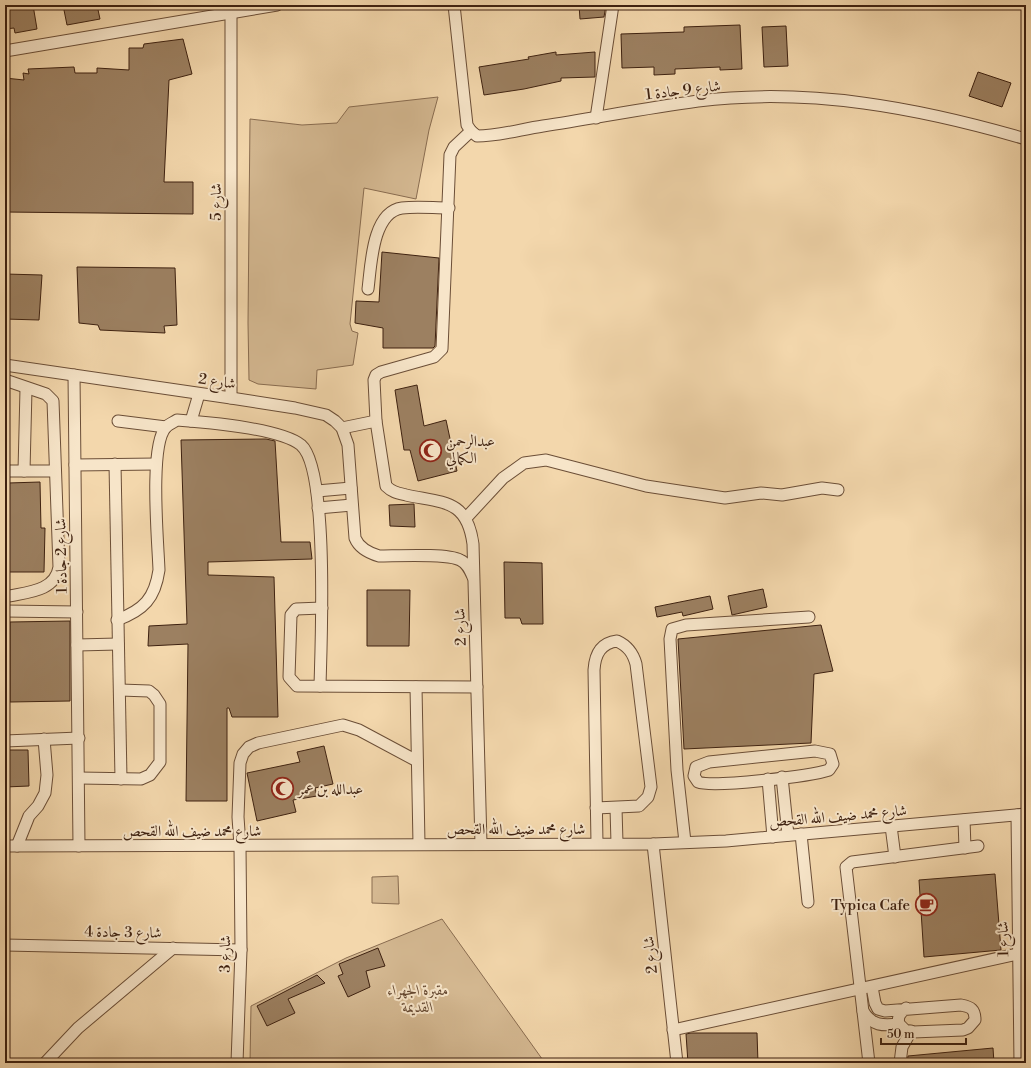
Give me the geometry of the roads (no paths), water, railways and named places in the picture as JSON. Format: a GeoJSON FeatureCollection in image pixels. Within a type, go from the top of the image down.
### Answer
{"type":"FeatureCollection","features":[{"type":"Feature","properties":{"kind":"street"},"geometry":{"type":"LineString","coordinates":[[5,51],[231,9],[277,5]]}},
{"type":"Feature","properties":{"kind":"street"},"geometry":{"type":"LineString","coordinates":[[454,5],[467,125],[471,131],[454,148],[450,155],[442,349],[434,357],[381,372],[376,375],[374,380],[376,421],[384,480],[389,489],[395,492],[447,503],[457,509],[466,518],[503,478],[524,463],[546,460],[646,486],[725,498],[761,493],[782,495],[822,488],[838,490]]}},
{"type":"Feature","properties":{"kind":"street"},"geometry":{"type":"LineString","coordinates":[[596,118],[613,5]]}},
{"type":"Feature","properties":{"kind":"street","name":"شارع 5"},"geometry":{"type":"LineString","coordinates":[[231,9],[231,398]]}},
{"type":"Feature","properties":{"kind":"street","name":"شارع 9 جادة 1"},"geometry":{"type":"LineString","coordinates":[[471,131],[477,136],[482,136],[699,101],[739,98],[839,100],[916,111],[983,126],[1026,139]]}},
{"type":"Feature","properties":{"kind":"street"},"geometry":{"type":"LineString","coordinates":[[368,289],[375,239],[379,227],[390,212],[401,208],[449,208]]}},
{"type":"Feature","properties":{"kind":"street","name":"شارع 2"},"geometry":{"type":"LineString","coordinates":[[5,365],[295,408],[326,415],[342,428]]}},
{"type":"Feature","properties":{"kind":"street","name":"شارع 2 جادة 1"},"geometry":{"type":"LineString","coordinates":[[74,375],[79,846]]}},
{"type":"Feature","properties":{"kind":"street"},"geometry":{"type":"LineString","coordinates":[[5,380],[26,389],[46,394],[53,401],[58,549],[58,574],[51,584],[5,597]]}},
{"type":"Feature","properties":{"kind":"street"},"geometry":{"type":"LineString","coordinates":[[24,472],[26,389]]}},
{"type":"Feature","properties":{"kind":"street"},"geometry":{"type":"LineString","coordinates":[[191,421],[199,394]]}},
{"type":"Feature","properties":{"kind":"street"},"geometry":{"type":"LineString","coordinates":[[118,420],[166,427]]}},
{"type":"Feature","properties":{"kind":"street"},"geometry":{"type":"LineString","coordinates":[[117,620],[132,615],[150,598],[156,586],[159,570],[156,464],[162,434],[166,427],[177,420],[265,431],[301,445],[313,467],[317,491],[322,608],[320,686]]}},
{"type":"Feature","properties":{"kind":"street"},"geometry":{"type":"LineString","coordinates":[[376,421],[342,428],[348,445],[355,538],[360,546],[369,553],[379,556],[446,556],[458,558],[466,565],[474,577]]}},
{"type":"Feature","properties":{"kind":"street"},"geometry":{"type":"LineString","coordinates":[[115,464],[121,779]]}},
{"type":"Feature","properties":{"kind":"street"},"geometry":{"type":"LineString","coordinates":[[75,465],[156,464]]}},
{"type":"Feature","properties":{"kind":"street"},"geometry":{"type":"LineString","coordinates":[[5,471],[55,471]]}},
{"type":"Feature","properties":{"kind":"street"},"geometry":{"type":"LineString","coordinates":[[317,491],[351,488]]}},
{"type":"Feature","properties":{"kind":"street"},"geometry":{"type":"LineString","coordinates":[[318,508],[352,505]]}},
{"type":"Feature","properties":{"kind":"street","name":"شارع 2"},"geometry":{"type":"LineString","coordinates":[[466,518],[471,530],[473,544],[482,844]]}},
{"type":"Feature","properties":{"kind":"street"},"geometry":{"type":"LineString","coordinates":[[58,549],[76,548]]}},
{"type":"Feature","properties":{"kind":"street"},"geometry":{"type":"LineString","coordinates":[[322,608],[300,608],[293,612],[289,677],[297,686],[477,687]]}},
{"type":"Feature","properties":{"kind":"street"},"geometry":{"type":"LineString","coordinates":[[5,611],[77,612]]}},
{"type":"Feature","properties":{"kind":"street"},"geometry":{"type":"LineString","coordinates":[[684,842],[677,770],[670,646],[672,628],[686,625],[809,617]]}},
{"type":"Feature","properties":{"kind":"street"},"geometry":{"type":"LineString","coordinates":[[596,808],[639,806],[648,797],[651,787],[636,664],[629,649],[617,641],[605,644],[598,652],[594,662],[596,808],[597,843]]}},
{"type":"Feature","properties":{"kind":"street"},"geometry":{"type":"LineString","coordinates":[[77,645],[118,644]]}},
{"type":"Feature","properties":{"kind":"street"},"geometry":{"type":"LineString","coordinates":[[416,687],[419,844]]}},
{"type":"Feature","properties":{"kind":"street"},"geometry":{"type":"LineString","coordinates":[[79,778],[141,778],[150,775],[160,762],[160,704],[154,695],[149,691],[120,690]]}},
{"type":"Feature","properties":{"kind":"street","name":"شارع 3"},"geometry":{"type":"LineString","coordinates":[[237,1063],[240,950],[240,846],[238,817],[240,763],[243,754],[249,747],[258,743],[343,725],[359,730],[417,761]]}},
{"type":"Feature","properties":{"kind":"street"},"geometry":{"type":"LineString","coordinates":[[5,741],[79,738]]}},
{"type":"Feature","properties":{"kind":"street"},"geometry":{"type":"LineString","coordinates":[[17,846],[28,816],[38,806],[44,793],[47,774],[44,739]]}},
{"type":"Feature","properties":{"kind":"street"},"geometry":{"type":"LineString","coordinates":[[815,751],[826,752],[833,757],[833,764],[829,770],[768,779],[706,784],[698,782],[694,773],[696,766],[708,762],[815,751]]}},
{"type":"Feature","properties":{"kind":"street"},"geometry":{"type":"LineString","coordinates":[[782,777],[788,835]]}},
{"type":"Feature","properties":{"kind":"street"},"geometry":{"type":"LineString","coordinates":[[768,779],[773,837]]}},
{"type":"Feature","properties":{"kind":"street"},"geometry":{"type":"LineString","coordinates":[[616,808],[617,843]]}},
{"type":"Feature","properties":{"kind":"street","name":"شارع محمد ضيف الله القحص"},"geometry":{"type":"LineString","coordinates":[[5,846],[653,844],[773,837],[1021,814]]}},
{"type":"Feature","properties":{"kind":"street","name":"شارع 1"},"geometry":{"type":"LineString","coordinates":[[1020,1063],[1023,1049],[1021,814]]}},
{"type":"Feature","properties":{"kind":"street"},"geometry":{"type":"LineString","coordinates":[[964,820],[965,848]]}},
{"type":"Feature","properties":{"kind":"street"},"geometry":{"type":"LineString","coordinates":[[891,826],[895,857]]}},
{"type":"Feature","properties":{"kind":"street"},"geometry":{"type":"LineString","coordinates":[[801,834],[808,902]]}},
{"type":"Feature","properties":{"kind":"street","name":"شارع 2"},"geometry":{"type":"LineString","coordinates":[[653,844],[677,1063]]}},
{"type":"Feature","properties":{"kind":"street"},"geometry":{"type":"LineString","coordinates":[[869,1063],[846,867],[852,862],[978,846]]}},
{"type":"Feature","properties":{"kind":"street","name":"شارع 3 جادة 4"},"geometry":{"type":"LineString","coordinates":[[5,944],[240,950]]}},
{"type":"Feature","properties":{"kind":"street"},"geometry":{"type":"LineString","coordinates":[[45,1063],[78,1028],[173,948]]}},
{"type":"Feature","properties":{"kind":"street"},"geometry":{"type":"LineString","coordinates":[[673,1030],[860,990],[1022,953]]}},
{"type":"Feature","properties":{"kind":"street"},"geometry":{"type":"LineString","coordinates":[[862,1010],[867,1018],[882,1026],[899,1024],[911,1031],[963,1030],[972,1025],[975,1020],[975,1014],[970,1007],[961,1005],[906,1008],[891,1012],[878,1009],[875,1003],[872,987]]}},
{"type":"Feature","properties":{"kind":"street"},"geometry":{"type":"LineString","coordinates":[[899,1024],[898,1017],[900,1012],[906,1008]]}},
{"type":"Feature","properties":{"kind":"street"},"geometry":{"type":"LineString","coordinates":[[900,1063],[902,1047],[911,1031]]}},
{"type":"Feature","properties":{"kind":"place","name":"عبدالرحمن الكمالي"},"geometry":{"type":"Point","coordinates":[430,450]}},
{"type":"Feature","properties":{"kind":"place","name":"عبدالله بن عمر"},"geometry":{"type":"Point","coordinates":[282,789]}},
{"type":"Feature","properties":{"kind":"place","name":"Typica Cafe"},"geometry":{"type":"Point","coordinates":[926,905]}},
{"type":"Feature","properties":{"kind":"park label","name":"مقبرة الجهراء القديمة"},"geometry":{"type":"Point","coordinates":[418,998]}}]}
